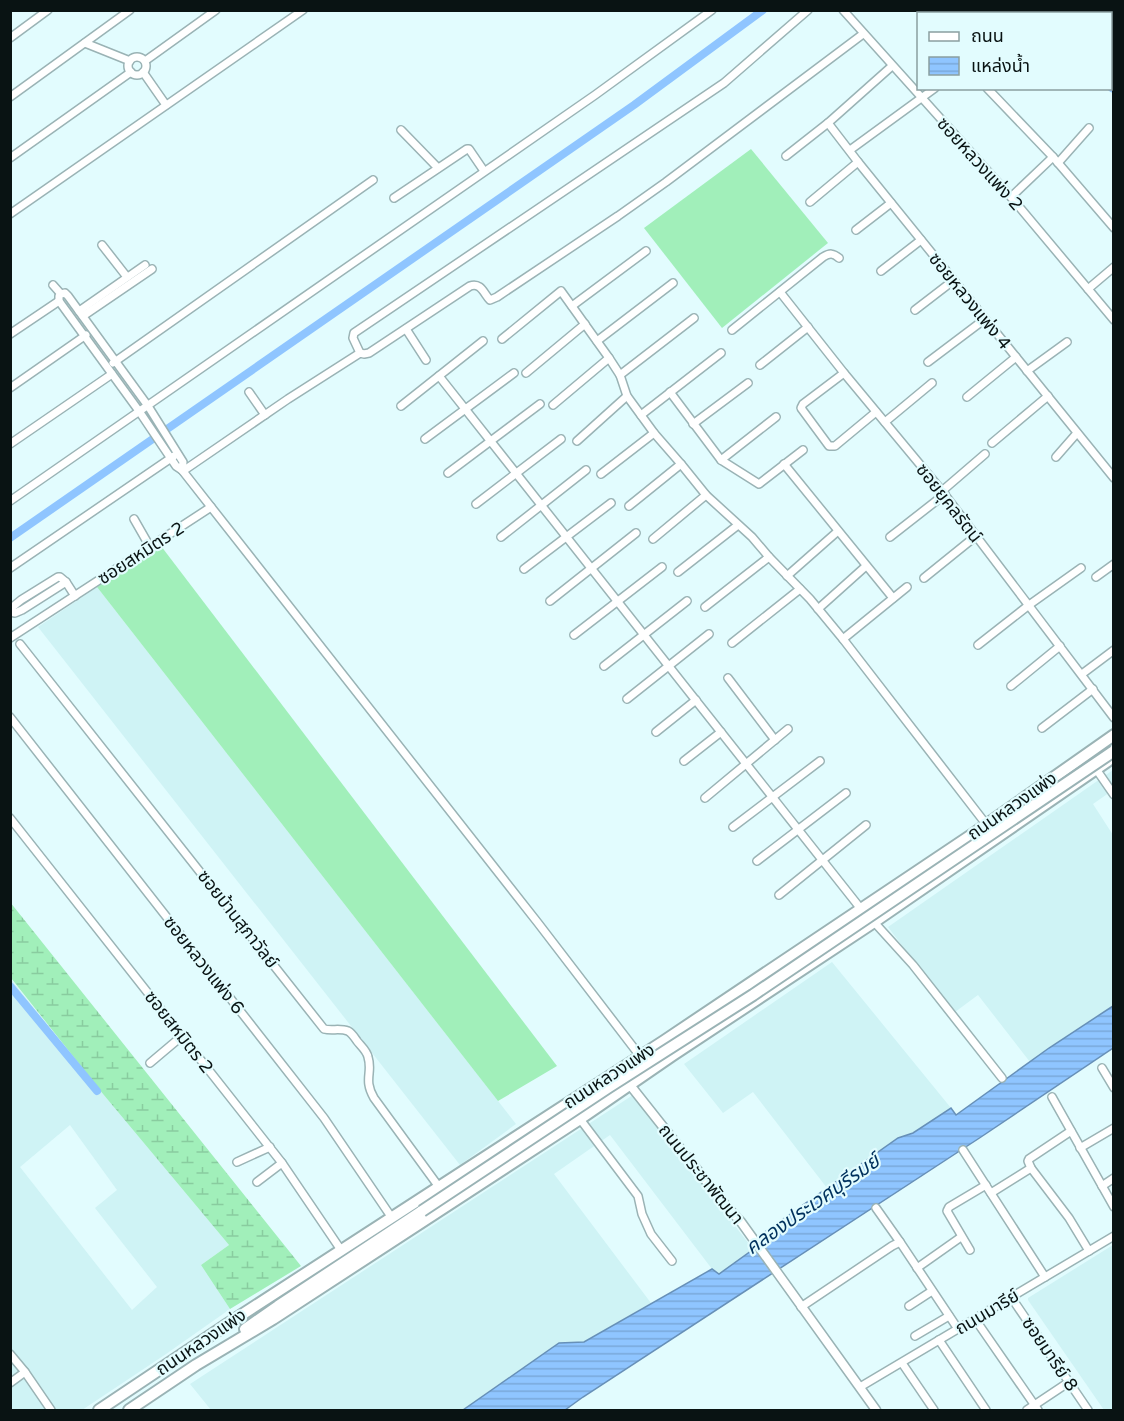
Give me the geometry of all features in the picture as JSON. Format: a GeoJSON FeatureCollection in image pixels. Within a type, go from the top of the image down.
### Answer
{"type":"FeatureCollection","features":[{"type":"Feature","properties":{"kind":"main road","name":"ถนนหลวงแพ่ง"},"geometry":{"type":"LineString","coordinates":[[99,1410],[235,1319],[619,1071],[986,824],[1113,735]]}},
{"type":"Feature","properties":{"kind":"main road"},"geometry":{"type":"LineString","coordinates":[[709,1010],[743,995],[794,962],[1113,741]]}},
{"type":"Feature","properties":{"kind":"main road"},"geometry":{"type":"LineString","coordinates":[[196,1365],[261,1317],[753,994],[1113,751]]}},
{"type":"Feature","properties":{"kind":"main road","name":"ถนนหลวงแพ่ง"},"geometry":{"type":"LineString","coordinates":[[129,1410],[580,1119],[874,922],[1113,757]]}},
{"type":"Feature","properties":{"kind":"main road"},"geometry":{"type":"LineString","coordinates":[[619,1071],[630,1084]]}},
{"type":"Feature","properties":{"kind":"street"},"geometry":{"type":"LineString","coordinates":[[10,38],[48,10]]}},
{"type":"Feature","properties":{"kind":"street"},"geometry":{"type":"LineString","coordinates":[[10,97],[130,10]]}},
{"type":"Feature","properties":{"kind":"street"},"geometry":{"type":"LineString","coordinates":[[145,61],[216,10]]}},
{"type":"Feature","properties":{"kind":"street"},"geometry":{"type":"LineString","coordinates":[[10,214],[303,10]]}},
{"type":"Feature","properties":{"kind":"street"},"geometry":{"type":"LineString","coordinates":[[10,501],[652,55],[712,10]]}},
{"type":"Feature","properties":{"kind":"street"},"geometry":{"type":"LineString","coordinates":[[360,353],[353,338],[354,333],[724,83],[808,10]]}},
{"type":"Feature","properties":{"kind":"street","name":"ซอยหลวงแพ่ง 2"},"geometry":{"type":"LineString","coordinates":[[843,10],[1011,197],[1113,320]]}},
{"type":"Feature","properties":{"kind":"street"},"geometry":{"type":"LineString","coordinates":[[183,470],[360,353],[369,353],[474,284],[479,286],[488,299],[496,297],[666,182],[863,34]]}},
{"type":"Feature","properties":{"kind":"street"},"geometry":{"type":"LineString","coordinates":[[85,43],[130,61]]}},
{"type":"Feature","properties":{"kind":"street"},"geometry":{"type":"LineString","coordinates":[[134,57],[145,61],[146,67],[143,72],[137,74],[131,72],[130,61],[134,57]]}},
{"type":"Feature","properties":{"kind":"street"},"geometry":{"type":"LineString","coordinates":[[786,156],[828,123],[892,66]]}},
{"type":"Feature","properties":{"kind":"street"},"geometry":{"type":"LineString","coordinates":[[10,158],[131,72]]}},
{"type":"Feature","properties":{"kind":"street"},"geometry":{"type":"LineString","coordinates":[[143,72],[166,105]]}},
{"type":"Feature","properties":{"kind":"street"},"geometry":{"type":"LineString","coordinates":[[850,150],[933,90]]}},
{"type":"Feature","properties":{"kind":"street"},"geometry":{"type":"LineString","coordinates":[[989,90],[1055,160],[1113,228]]}},
{"type":"Feature","properties":{"kind":"street","name":"ซอยหลวงแพ่ง 4"},"geometry":{"type":"LineString","coordinates":[[828,123],[1113,478]]}},
{"type":"Feature","properties":{"kind":"street"},"geometry":{"type":"LineString","coordinates":[[1011,197],[1089,128]]}},
{"type":"Feature","properties":{"kind":"street"},"geometry":{"type":"LineString","coordinates":[[401,130],[438,168]]}},
{"type":"Feature","properties":{"kind":"street"},"geometry":{"type":"LineString","coordinates":[[394,198],[468,149],[484,171]]}},
{"type":"Feature","properties":{"kind":"street"},"geometry":{"type":"LineString","coordinates":[[810,202],[858,162]]}},
{"type":"Feature","properties":{"kind":"street"},"geometry":{"type":"LineString","coordinates":[[10,444],[109,371],[115,361],[373,180]]}},
{"type":"Feature","properties":{"kind":"street"},"geometry":{"type":"LineString","coordinates":[[856,230],[891,203]]}},
{"type":"Feature","properties":{"kind":"street"},"geometry":{"type":"LineString","coordinates":[[881,271],[921,240]]}},
{"type":"Feature","properties":{"kind":"street"},"geometry":{"type":"LineString","coordinates":[[102,245],[127,277]]}},
{"type":"Feature","properties":{"kind":"street"},"geometry":{"type":"LineString","coordinates":[[572,306],[646,251]]}},
{"type":"Feature","properties":{"kind":"street"},"geometry":{"type":"LineString","coordinates":[[732,330],[828,255],[834,254],[839,258]]}},
{"type":"Feature","properties":{"kind":"street"},"geometry":{"type":"LineString","coordinates":[[148,267],[81,314],[127,277],[148,267]]}},
{"type":"Feature","properties":{"kind":"street"},"geometry":{"type":"LineString","coordinates":[[1088,289],[1113,267]]}},
{"type":"Feature","properties":{"kind":"street"},"geometry":{"type":"LineString","coordinates":[[915,310],[954,280]]}},
{"type":"Feature","properties":{"kind":"street"},"geometry":{"type":"LineString","coordinates":[[597,341],[673,283]]}},
{"type":"Feature","properties":{"kind":"street"},"geometry":{"type":"LineString","coordinates":[[53,285],[84,337],[147,423],[169,448]]}},
{"type":"Feature","properties":{"kind":"street"},"geometry":{"type":"LineString","coordinates":[[502,339],[561,291],[609,358],[620,375],[627,396],[654,433],[706,495],[752,537],[818,609],[986,824]]}},
{"type":"Feature","properties":{"kind":"street","name":"ซอยยุคลรัตน์"},"geometry":{"type":"LineString","coordinates":[[780,292],[943,493],[1113,717]]}},
{"type":"Feature","properties":{"kind":"street"},"geometry":{"type":"LineString","coordinates":[[10,334],[65,293],[68,296],[148,406],[169,448],[174,456],[183,462],[183,470],[640,1056]]}},
{"type":"Feature","properties":{"kind":"street"},"geometry":{"type":"LineString","coordinates":[[620,375],[694,318]]}},
{"type":"Feature","properties":{"kind":"street"},"geometry":{"type":"LineString","coordinates":[[928,362],[985,319]]}},
{"type":"Feature","properties":{"kind":"street"},"geometry":{"type":"LineString","coordinates":[[526,373],[585,324]]}},
{"type":"Feature","properties":{"kind":"street"},"geometry":{"type":"LineString","coordinates":[[760,365],[808,327]]}},
{"type":"Feature","properties":{"kind":"street"},"geometry":{"type":"LineString","coordinates":[[406,329],[426,360]]}},
{"type":"Feature","properties":{"kind":"street"},"geometry":{"type":"LineString","coordinates":[[10,388],[93,331]]}},
{"type":"Feature","properties":{"kind":"street"},"geometry":{"type":"LineString","coordinates":[[401,406],[483,341]]}},
{"type":"Feature","properties":{"kind":"street"},"geometry":{"type":"LineString","coordinates":[[1027,371],[1067,342]]}},
{"type":"Feature","properties":{"kind":"street"},"geometry":{"type":"LineString","coordinates":[[641,415],[721,353]]}},
{"type":"Feature","properties":{"kind":"street"},"geometry":{"type":"LineString","coordinates":[[967,397],[1016,357]]}},
{"type":"Feature","properties":{"kind":"street"},"geometry":{"type":"LineString","coordinates":[[553,405],[609,358]]}},
{"type":"Feature","properties":{"kind":"street"},"geometry":{"type":"LineString","coordinates":[[425,439],[514,373]]}},
{"type":"Feature","properties":{"kind":"street"},"geometry":{"type":"LineString","coordinates":[[844,373],[803,404],[801,408],[829,446],[835,446],[876,412]]}},
{"type":"Feature","properties":{"kind":"street"},"geometry":{"type":"LineString","coordinates":[[439,376],[861,909]]}},
{"type":"Feature","properties":{"kind":"street"},"geometry":{"type":"LineString","coordinates":[[693,424],[747,383]]}},
{"type":"Feature","properties":{"kind":"street"},"geometry":{"type":"LineString","coordinates":[[885,422],[932,383]]}},
{"type":"Feature","properties":{"kind":"street"},"geometry":{"type":"LineString","coordinates":[[249,392],[265,416]]}},
{"type":"Feature","properties":{"kind":"street"},"geometry":{"type":"LineString","coordinates":[[670,392],[721,460],[759,484],[803,450]]}},
{"type":"Feature","properties":{"kind":"street"},"geometry":{"type":"LineString","coordinates":[[577,441],[627,396]]}},
{"type":"Feature","properties":{"kind":"street"},"geometry":{"type":"LineString","coordinates":[[992,443],[1048,396]]}},
{"type":"Feature","properties":{"kind":"street"},"geometry":{"type":"LineString","coordinates":[[448,473],[540,404]]}},
{"type":"Feature","properties":{"kind":"street"},"geometry":{"type":"LineString","coordinates":[[721,460],[776,417]]}},
{"type":"Feature","properties":{"kind":"street"},"geometry":{"type":"LineString","coordinates":[[601,474],[654,433]]}},
{"type":"Feature","properties":{"kind":"street"},"geometry":{"type":"LineString","coordinates":[[1056,457],[1077,433]]}},
{"type":"Feature","properties":{"kind":"street"},"geometry":{"type":"LineString","coordinates":[[476,504],[561,439]]}},
{"type":"Feature","properties":{"kind":"street"},"geometry":{"type":"LineString","coordinates":[[890,537],[985,454]]}},
{"type":"Feature","properties":{"kind":"street"},"geometry":{"type":"LineString","coordinates":[[10,568],[174,456]]}},
{"type":"Feature","properties":{"kind":"street"},"geometry":{"type":"LineString","coordinates":[[629,506],[681,464]]}},
{"type":"Feature","properties":{"kind":"street"},"geometry":{"type":"LineString","coordinates":[[784,464],[893,598]]}},
{"type":"Feature","properties":{"kind":"street"},"geometry":{"type":"LineString","coordinates":[[501,537],[586,470]]}},
{"type":"Feature","properties":{"kind":"street"},"geometry":{"type":"LineString","coordinates":[[653,539],[706,495]]}},
{"type":"Feature","properties":{"kind":"street"},"geometry":{"type":"LineString","coordinates":[[524,569],[611,503]]}},
{"type":"Feature","properties":{"kind":"street","name":"ซอยสหมิตร 2"},"geometry":{"type":"LineString","coordinates":[[10,638],[212,507]]}},
{"type":"Feature","properties":{"kind":"street"},"geometry":{"type":"LineString","coordinates":[[134,519],[150,547]]}},
{"type":"Feature","properties":{"kind":"street"},"geometry":{"type":"LineString","coordinates":[[678,572],[738,525]]}},
{"type":"Feature","properties":{"kind":"street"},"geometry":{"type":"LineString","coordinates":[[787,576],[838,531]]}},
{"type":"Feature","properties":{"kind":"street"},"geometry":{"type":"LineString","coordinates":[[550,601],[636,534]]}},
{"type":"Feature","properties":{"kind":"street"},"geometry":{"type":"LineString","coordinates":[[924,578],[976,536]]}},
{"type":"Feature","properties":{"kind":"street"},"geometry":{"type":"LineString","coordinates":[[705,607],[769,557]]}},
{"type":"Feature","properties":{"kind":"street"},"geometry":{"type":"LineString","coordinates":[[1096,577],[1113,564]]}},
{"type":"Feature","properties":{"kind":"street"},"geometry":{"type":"LineString","coordinates":[[818,609],[866,566]]}},
{"type":"Feature","properties":{"kind":"street"},"geometry":{"type":"LineString","coordinates":[[574,635],[662,567]]}},
{"type":"Feature","properties":{"kind":"street"},"geometry":{"type":"LineString","coordinates":[[978,645],[1081,568]]}},
{"type":"Feature","properties":{"kind":"street"},"geometry":{"type":"LineString","coordinates":[[10,611],[15,613],[22,610],[66,582],[75,597]]}},
{"type":"Feature","properties":{"kind":"street"},"geometry":{"type":"LineString","coordinates":[[843,639],[907,587]]}},
{"type":"Feature","properties":{"kind":"street"},"geometry":{"type":"LineString","coordinates":[[732,643],[800,589]]}},
{"type":"Feature","properties":{"kind":"street"},"geometry":{"type":"LineString","coordinates":[[604,666],[687,601]]}},
{"type":"Feature","properties":{"kind":"street"},"geometry":{"type":"LineString","coordinates":[[627,699],[709,634]]}},
{"type":"Feature","properties":{"kind":"street","name":"ซอยบ้านสุภาวัลย์"},"geometry":{"type":"LineString","coordinates":[[20,644],[324,1029],[346,1030],[363,1048],[368,1055],[368,1088],[439,1187]]}},
{"type":"Feature","properties":{"kind":"street"},"geometry":{"type":"LineString","coordinates":[[1011,686],[1060,646]]}},
{"type":"Feature","properties":{"kind":"street"},"geometry":{"type":"LineString","coordinates":[[1082,674],[1113,651]]}},
{"type":"Feature","properties":{"kind":"street"},"geometry":{"type":"LineString","coordinates":[[729,678],[775,740]]}},
{"type":"Feature","properties":{"kind":"street"},"geometry":{"type":"LineString","coordinates":[[1042,728],[1093,689]]}},
{"type":"Feature","properties":{"kind":"street"},"geometry":{"type":"LineString","coordinates":[[656,732],[696,700]]}},
{"type":"Feature","properties":{"kind":"street","name":"ซอยหลวงแพ่ง 6"},"geometry":{"type":"LineString","coordinates":[[10,717],[324,1118],[392,1218]]}},
{"type":"Feature","properties":{"kind":"street"},"geometry":{"type":"LineString","coordinates":[[705,798],[788,729]]}},
{"type":"Feature","properties":{"kind":"street"},"geometry":{"type":"LineString","coordinates":[[684,761],[721,732]]}},
{"type":"Feature","properties":{"kind":"street"},"geometry":{"type":"LineString","coordinates":[[734,827],[820,761]]}},
{"type":"Feature","properties":{"kind":"street"},"geometry":{"type":"LineString","coordinates":[[1096,769],[1113,795]]}},
{"type":"Feature","properties":{"kind":"street"},"geometry":{"type":"LineString","coordinates":[[757,861],[846,793]]}},
{"type":"Feature","properties":{"kind":"street","name":"ซอยสหมิตร 2"},"geometry":{"type":"LineString","coordinates":[[10,818],[270,1147],[341,1250]]}},
{"type":"Feature","properties":{"kind":"street"},"geometry":{"type":"LineString","coordinates":[[779,895],[866,825]]}},
{"type":"Feature","properties":{"kind":"street"},"geometry":{"type":"LineString","coordinates":[[874,922],[913,965],[1002,1078]]}},
{"type":"Feature","properties":{"kind":"street"},"geometry":{"type":"LineString","coordinates":[[150,1062],[182,1036]]}},
{"type":"Feature","properties":{"kind":"street"},"geometry":{"type":"LineString","coordinates":[[1102,1068],[1113,1088]]}},
{"type":"Feature","properties":{"kind":"street","name":"ถนนประชาพัฒนา"},"geometry":{"type":"LineString","coordinates":[[630,1084],[741,1222],[876,1410]]}},
{"type":"Feature","properties":{"kind":"street"},"geometry":{"type":"LineString","coordinates":[[1052,1097],[1113,1207]]}},
{"type":"Feature","properties":{"kind":"street"},"geometry":{"type":"LineString","coordinates":[[580,1119],[638,1196],[642,1214],[651,1234],[672,1261]]}},
{"type":"Feature","properties":{"kind":"street"},"geometry":{"type":"LineString","coordinates":[[1080,1148],[1113,1128]]}},
{"type":"Feature","properties":{"kind":"street"},"geometry":{"type":"LineString","coordinates":[[1071,1131],[1028,1161],[1069,1218],[1089,1251]]}},
{"type":"Feature","properties":{"kind":"street"},"geometry":{"type":"LineString","coordinates":[[237,1162],[270,1147]]}},
{"type":"Feature","properties":{"kind":"street"},"geometry":{"type":"LineString","coordinates":[[963,1149],[1045,1277]]}},
{"type":"Feature","properties":{"kind":"street"},"geometry":{"type":"LineString","coordinates":[[257,1182],[282,1163]]}},
{"type":"Feature","properties":{"kind":"street"},"geometry":{"type":"LineString","coordinates":[[991,1193],[1031,1168]]}},
{"type":"Feature","properties":{"kind":"street"},"geometry":{"type":"LineString","coordinates":[[1102,1186],[1113,1178]]}},
{"type":"Feature","properties":{"kind":"street"},"geometry":{"type":"LineString","coordinates":[[970,1250],[947,1214],[947,1209],[986,1185]]}},
{"type":"Feature","properties":{"kind":"street"},"geometry":{"type":"LineString","coordinates":[[876,1208],[958,1329]]}},
{"type":"Feature","properties":{"kind":"street"},"geometry":{"type":"LineString","coordinates":[[917,1268],[961,1236]]}},
{"type":"Feature","properties":{"kind":"street","name":"ถนนมารีย์"},"geometry":{"type":"LineString","coordinates":[[860,1388],[1113,1236]]}},
{"type":"Feature","properties":{"kind":"street"},"geometry":{"type":"LineString","coordinates":[[801,1307],[900,1242]]}},
{"type":"Feature","properties":{"kind":"street"},"geometry":{"type":"LineString","coordinates":[[909,1306],[932,1291]]}},
{"type":"Feature","properties":{"kind":"street","name":"ซอยมารีย์ 8"},"geometry":{"type":"LineString","coordinates":[[1011,1297],[1088,1410]]}},
{"type":"Feature","properties":{"kind":"street"},"geometry":{"type":"LineString","coordinates":[[915,1336],[949,1316]]}},
{"type":"Feature","properties":{"kind":"street"},"geometry":{"type":"LineString","coordinates":[[975,1319],[1036,1408]]}},
{"type":"Feature","properties":{"kind":"street"},"geometry":{"type":"LineString","coordinates":[[939,1340],[986,1410]]}},
{"type":"Feature","properties":{"kind":"street"},"geometry":{"type":"LineString","coordinates":[[10,1354],[51,1410]]}},
{"type":"Feature","properties":{"kind":"street"},"geometry":{"type":"LineString","coordinates":[[902,1363],[934,1410]]}},
{"type":"Feature","properties":{"kind":"street"},"geometry":{"type":"LineString","coordinates":[[10,1383],[25,1372]]}},
{"type":"Feature","properties":{"kind":"street"},"geometry":{"type":"LineString","coordinates":[[1027,1410],[1036,1408],[1069,1382]]}},
{"type":"Feature","properties":{"kind":"shaded area"},"geometry":{"type":"Polygon","coordinates":[[[97,587],[516,1124],[460,1165],[38,627],[97,587]]]}},
{"type":"Feature","properties":{"kind":"shaded area"},"geometry":{"type":"Polygon","coordinates":[[[1113,770],[1113,790],[1093,804],[1113,835],[1113,1006],[1030,1062],[978,995],[955,1012],[888,927],[1113,770]]]}},
{"type":"Feature","properties":{"kind":"shaded area"},"geometry":{"type":"Polygon","coordinates":[[[832,962],[951,1108],[913,1133],[898,1138],[827,1188],[753,1092],[723,1113],[684,1064],[832,962]]]}},
{"type":"Feature","properties":{"kind":"shaded area"},"geometry":{"type":"Polygon","coordinates":[[[10,978],[229,1245],[201,1265],[230,1309],[82,1410],[11,1410],[10,978]],[[70,1125],[20,1167],[132,1310],[157,1287],[95,1208],[117,1190],[70,1125]]]}},
{"type":"Feature","properties":{"kind":"shaded area"},"geometry":{"type":"Polygon","coordinates":[[[633,1095],[753,1249],[719,1274],[712,1269],[610,1135],[554,1174],[651,1303],[584,1342],[559,1343],[463,1410],[211,1410],[190,1384],[633,1095]]]}},
{"type":"Feature","properties":{"kind":"shaded area"},"geometry":{"type":"Polygon","coordinates":[[[1113,1245],[1113,1410],[1104,1410],[1028,1298],[1113,1245]]]}},
{"type":"Feature","properties":{"kind":"green space"},"geometry":{"type":"Polygon","coordinates":[[[751,149],[828,243],[722,328],[644,228],[751,149]]]}},
{"type":"Feature","properties":{"kind":"green space"},"geometry":{"type":"Polygon","coordinates":[[[161,546],[557,1066],[498,1101],[97,587],[161,546]]]}},
{"type":"Feature","properties":{"kind":"green space"},"geometry":{"type":"Polygon","coordinates":[[[10,902],[301,1266],[230,1309],[201,1265],[229,1245],[103,1094],[11,978],[10,902]]]}},
{"type":"Feature","properties":{"kind":"water","name":"คลองประเวศบุรีรมย์"},"geometry":{"type":"Polygon","coordinates":[[[1113,1006],[1113,1048],[565,1410],[463,1410],[559,1343],[584,1342],[712,1269],[719,1274],[762,1243],[759,1236],[898,1138],[913,1133],[951,1108],[956,1115],[1049,1048],[1113,1006]]]}},
{"type":"Feature","properties":{"kind":"waterway"},"geometry":{"type":"LineString","coordinates":[[10,538],[634,105],[763,10]]}},
{"type":"Feature","properties":{"kind":"waterway"},"geometry":{"type":"LineString","coordinates":[[10,986],[97,1091]]}}]}
